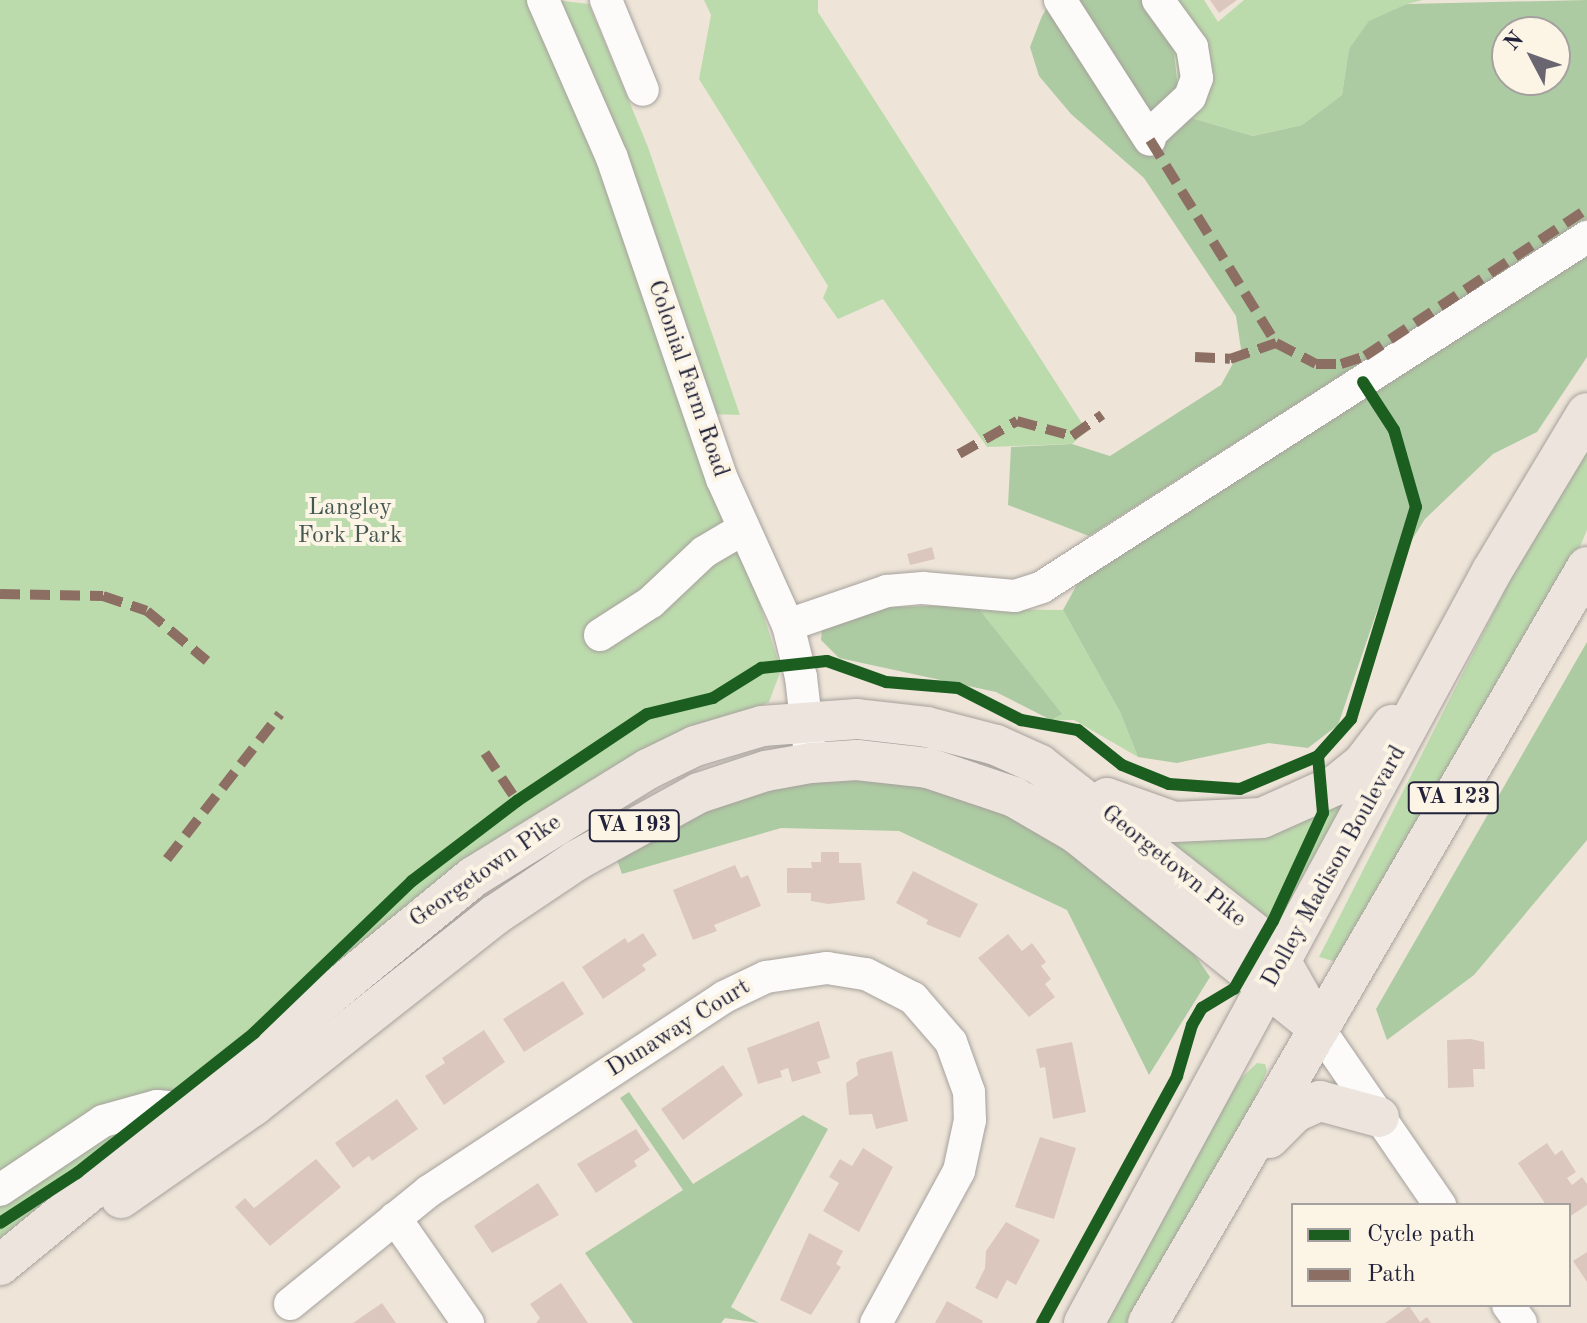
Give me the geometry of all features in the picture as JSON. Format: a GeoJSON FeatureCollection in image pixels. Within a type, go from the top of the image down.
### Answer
{"type":"FeatureCollection","features":[{"type":"Feature","properties":{"kind":"main road","name":"Dolley Madison Boulevard"},"geometry":{"type":"LineString","coordinates":[[1084,1323],[1276,975],[1492,571],[1587,413]]}},
{"type":"Feature","properties":{"kind":"main road","name":"VA 123"},"geometry":{"type":"LineString","coordinates":[[1148,1323],[1587,567]]}},
{"type":"Feature","properties":{"kind":"main road"},"geometry":{"type":"LineString","coordinates":[[1040,765],[1124,806],[1174,822],[1246,822],[1296,808],[1336,785],[1374,751],[1492,571]]}},
{"type":"Feature","properties":{"kind":"main road","name":"Georgetown Pike"},"geometry":{"type":"LineString","coordinates":[[0,1265],[193,1109],[430,908],[549,827],[695,746],[741,731],[806,721],[857,719],[927,727],[996,745],[1040,765],[1263,939],[1276,975]]}},
{"type":"Feature","properties":{"kind":"main road","name":"Georgetown Pike"},"geometry":{"type":"LineString","coordinates":[[0,1265],[101,1212],[198,1146],[495,915],[577,860],[699,793],[766,771],[811,763],[857,760],[928,768],[1014,797],[1076,833],[1276,975],[1319,1029]]}},
{"type":"Feature","properties":{"kind":"main road"},"geometry":{"type":"LineString","coordinates":[[1234,1177],[1289,1116],[1306,1105],[1336,1102],[1379,1117]]}},
{"type":"Feature","properties":{"kind":"street","name":"Colonial Farm Road"},"geometry":{"type":"LineString","coordinates":[[543,0],[612,158],[691,398],[743,529],[788,625],[811,763]]}},
{"type":"Feature","properties":{"kind":"street"},"geometry":{"type":"LineString","coordinates":[[606,0],[643,90]]}},
{"type":"Feature","properties":{"kind":"street"},"geometry":{"type":"LineString","coordinates":[[1060,0],[1149,138],[1190,97],[1197,78],[1192,47],[1158,0]]}},
{"type":"Feature","properties":{"kind":"street"},"geometry":{"type":"LineString","coordinates":[[788,625],[887,591],[923,588],[1015,596],[1042,587],[1587,237]]}},
{"type":"Feature","properties":{"kind":"street"},"geometry":{"type":"LineString","coordinates":[[600,635],[651,602],[704,552],[743,529]]}},
{"type":"Feature","properties":{"kind":"street","name":"Dunaway Court"},"geometry":{"type":"LineString","coordinates":[[290,1304],[395,1218],[520,1130],[745,986],[811,968],[866,974],[913,998],[935,1019],[962,1068],[970,1120],[959,1171],[876,1323]]}},
{"type":"Feature","properties":{"kind":"street"},"geometry":{"type":"LineString","coordinates":[[1319,1029],[1439,1203]]}},
{"type":"Feature","properties":{"kind":"street"},"geometry":{"type":"LineString","coordinates":[[0,1190],[103,1121],[157,1106],[193,1109]]}},
{"type":"Feature","properties":{"kind":"street"},"geometry":{"type":"LineString","coordinates":[[395,1218],[468,1323]]}},
{"type":"Feature","properties":{"kind":"green space","name":"Langley Fork Park"},"geometry":{"type":"Polygon","coordinates":[[[0,0],[530,0],[593,144],[676,395],[749,570],[781,670],[769,702],[645,760],[0,1247],[0,0]]]}},
{"type":"Feature","properties":{"kind":"green space"},"geometry":{"type":"Polygon","coordinates":[[[554,0],[589,4],[648,147],[740,415],[709,414],[554,0]]]}},
{"type":"Feature","properties":{"kind":"green space"},"geometry":{"type":"Polygon","coordinates":[[[704,0],[818,0],[818,12],[1087,431],[1072,444],[987,447],[883,299],[838,319],[823,298],[828,286],[699,79],[711,15],[704,0]]]}},
{"type":"Feature","properties":{"kind":"green space"},"geometry":{"type":"Polygon","coordinates":[[[1072,0],[1155,0],[1172,35],[1181,115],[1253,136],[1302,125],[1342,95],[1349,49],[1369,21],[1407,4],[1587,0],[1587,219],[1089,536],[1008,505],[1011,447],[1072,444],[1110,456],[1221,385],[1241,349],[1236,316],[1144,178],[1071,114],[1039,76],[1030,47],[1049,5],[1072,0]]]}},
{"type":"Feature","properties":{"kind":"green space"},"geometry":{"type":"Polygon","coordinates":[[[1155,0],[1204,0],[1218,22],[1244,0],[1423,0],[1407,4],[1349,49],[1342,95],[1302,125],[1253,136],[1181,115],[1176,60],[1155,0]]]}},
{"type":"Feature","properties":{"kind":"green space"},"geometry":{"type":"Polygon","coordinates":[[[1587,244],[1587,357],[1537,432],[1493,454],[1425,519],[1389,576],[1338,725],[1308,748],[1269,743],[1177,763],[1138,757],[1120,712],[1063,610],[1080,579],[1587,244]]]}},
{"type":"Feature","properties":{"kind":"green space"},"geometry":{"type":"Polygon","coordinates":[[[1587,446],[1587,530],[1566,580],[1341,956],[1333,961],[1319,957],[1540,521],[1587,446]]]}},
{"type":"Feature","properties":{"kind":"green space"},"geometry":{"type":"Polygon","coordinates":[[[955,605],[979,609],[1062,714],[1051,720],[996,692],[839,658],[821,640],[822,629],[867,608],[955,605]]]}},
{"type":"Feature","properties":{"kind":"green space"},"geometry":{"type":"Polygon","coordinates":[[[979,609],[1063,610],[1120,712],[1138,757],[1074,720],[1051,720],[1061,714],[979,609]]]}},
{"type":"Feature","properties":{"kind":"green space"},"geometry":{"type":"Polygon","coordinates":[[[1587,642],[1587,840],[1474,975],[1387,1040],[1376,1009],[1587,642]]]}},
{"type":"Feature","properties":{"kind":"green space"},"geometry":{"type":"Polygon","coordinates":[[[786,776],[935,780],[1057,840],[1195,955],[1210,977],[1149,1075],[1067,910],[899,831],[781,828],[622,874],[615,854],[631,840],[786,776]]]}},
{"type":"Feature","properties":{"kind":"green space"},"geometry":{"type":"Polygon","coordinates":[[[1357,788],[1279,946],[1115,811],[1157,828],[1357,788]]]}},
{"type":"Feature","properties":{"kind":"green space"},"geometry":{"type":"Polygon","coordinates":[[[1257,1063],[1265,1064],[1267,1071],[1250,1109],[1128,1323],[1100,1323],[1233,1086],[1257,1063]]]}},
{"type":"Feature","properties":{"kind":"green space"},"geometry":{"type":"Polygon","coordinates":[[[629,1092],[693,1184],[803,1115],[828,1129],[731,1307],[759,1323],[725,1318],[721,1323],[633,1323],[585,1253],[683,1190],[620,1098],[629,1092]]]}},
{"type":"Feature","properties":{"kind":"building"},"geometry":{"type":"Polygon","coordinates":[[[1210,0],[1237,0],[1219,13],[1210,0]]]}},
{"type":"Feature","properties":{"kind":"building"},"geometry":{"type":"Polygon","coordinates":[[[932,547],[935,559],[910,565],[907,554],[932,547]]]}},
{"type":"Feature","properties":{"kind":"building"},"geometry":{"type":"Polygon","coordinates":[[[821,852],[839,852],[839,863],[861,863],[865,900],[828,904],[811,901],[811,893],[787,893],[787,868],[812,868],[811,862],[821,862],[821,852]]]}},
{"type":"Feature","properties":{"kind":"building"},"geometry":{"type":"Polygon","coordinates":[[[735,865],[741,878],[748,875],[761,906],[714,925],[717,931],[693,940],[673,890],[735,865]]]}},
{"type":"Feature","properties":{"kind":"building"},"geometry":{"type":"Polygon","coordinates":[[[913,871],[978,904],[960,938],[926,924],[928,920],[896,903],[913,871]]]}},
{"type":"Feature","properties":{"kind":"building"},"geometry":{"type":"Polygon","coordinates":[[[643,933],[657,955],[642,965],[646,970],[603,999],[582,967],[625,938],[628,943],[643,933]]]}},
{"type":"Feature","properties":{"kind":"building"},"geometry":{"type":"Polygon","coordinates":[[[1008,934],[1022,951],[1032,943],[1046,962],[1041,966],[1051,979],[1045,984],[1055,997],[1029,1017],[978,958],[1008,934]]]}},
{"type":"Feature","properties":{"kind":"building"},"geometry":{"type":"Polygon","coordinates":[[[563,981],[584,1014],[524,1052],[503,1019],[563,981]]]}},
{"type":"Feature","properties":{"kind":"building"},"geometry":{"type":"Polygon","coordinates":[[[819,1021],[830,1058],[817,1062],[821,1073],[792,1082],[788,1068],[780,1071],[782,1077],[758,1084],[747,1048],[819,1021]]]}},
{"type":"Feature","properties":{"kind":"building"},"geometry":{"type":"Polygon","coordinates":[[[484,1030],[505,1062],[444,1105],[425,1076],[445,1063],[442,1058],[484,1030]]]}},
{"type":"Feature","properties":{"kind":"building"},"geometry":{"type":"Polygon","coordinates":[[[1447,1040],[1484,1042],[1485,1069],[1473,1069],[1474,1087],[1448,1088],[1447,1040]]]}},
{"type":"Feature","properties":{"kind":"building"},"geometry":{"type":"Polygon","coordinates":[[[1072,1042],[1086,1112],[1053,1119],[1045,1067],[1040,1068],[1036,1049],[1072,1042]]]}},
{"type":"Feature","properties":{"kind":"building"},"geometry":{"type":"Polygon","coordinates":[[[892,1051],[908,1121],[876,1129],[872,1114],[849,1115],[846,1083],[858,1075],[856,1063],[860,1059],[892,1051]]]}},
{"type":"Feature","properties":{"kind":"building"},"geometry":{"type":"Polygon","coordinates":[[[723,1065],[743,1095],[683,1140],[661,1109],[723,1065]]]}},
{"type":"Feature","properties":{"kind":"building"},"geometry":{"type":"Polygon","coordinates":[[[397,1099],[418,1129],[372,1161],[369,1156],[353,1168],[335,1143],[397,1099]]]}},
{"type":"Feature","properties":{"kind":"building"},"geometry":{"type":"Polygon","coordinates":[[[636,1129],[650,1150],[634,1161],[637,1166],[596,1193],[577,1164],[636,1129]]]}},
{"type":"Feature","properties":{"kind":"building"},"geometry":{"type":"Polygon","coordinates":[[[1040,1137],[1076,1148],[1054,1219],[1015,1207],[1040,1137]]]}},
{"type":"Feature","properties":{"kind":"building"},"geometry":{"type":"Polygon","coordinates":[[[1547,1143],[1555,1155],[1562,1150],[1576,1172],[1567,1178],[1572,1185],[1582,1177],[1587,1184],[1587,1205],[1571,1216],[1571,1203],[1545,1203],[1518,1163],[1547,1143]]]}},
{"type":"Feature","properties":{"kind":"building"},"geometry":{"type":"Polygon","coordinates":[[[863,1148],[893,1167],[859,1232],[823,1211],[839,1183],[829,1177],[840,1159],[852,1166],[863,1148]]]}},
{"type":"Feature","properties":{"kind":"building"},"geometry":{"type":"Polygon","coordinates":[[[316,1159],[341,1187],[270,1246],[235,1207],[245,1198],[254,1208],[316,1159]]]}},
{"type":"Feature","properties":{"kind":"building"},"geometry":{"type":"Polygon","coordinates":[[[538,1183],[559,1215],[492,1253],[474,1226],[538,1183]]]}},
{"type":"Feature","properties":{"kind":"building"},"geometry":{"type":"Polygon","coordinates":[[[1006,1222],[1040,1240],[1016,1285],[1007,1280],[997,1299],[975,1288],[985,1268],[986,1251],[1006,1222]]]}},
{"type":"Feature","properties":{"kind":"building"},"geometry":{"type":"Polygon","coordinates":[[[809,1233],[843,1251],[836,1264],[841,1267],[811,1315],[780,1300],[809,1233]]]}},
{"type":"Feature","properties":{"kind":"building"},"geometry":{"type":"Polygon","coordinates":[[[1587,1252],[1587,1282],[1573,1261],[1587,1252]]]}},
{"type":"Feature","properties":{"kind":"building"},"geometry":{"type":"Polygon","coordinates":[[[561,1283],[588,1323],[536,1323],[540,1318],[530,1304],[561,1283]]]}},
{"type":"Feature","properties":{"kind":"building"},"geometry":{"type":"Polygon","coordinates":[[[947,1301],[983,1321],[982,1323],[935,1323],[947,1301]]]}},
{"type":"Feature","properties":{"kind":"building"},"geometry":{"type":"Polygon","coordinates":[[[382,1303],[396,1323],[353,1323],[382,1303]]]}},
{"type":"Feature","properties":{"kind":"building"},"geometry":{"type":"Polygon","coordinates":[[[1410,1307],[1420,1322],[1427,1317],[1431,1323],[1385,1323],[1410,1307]]]}},
{"type":"Feature","properties":{"kind":"marked path"},"geometry":{"type":"LineString","coordinates":[[1150,140],[1276,343],[1316,364],[1341,364],[1365,356],[1587,209]]}},
{"type":"Feature","properties":{"kind":"marked path"},"geometry":{"type":"LineString","coordinates":[[1195,357],[1230,359],[1276,343]]}},
{"type":"Feature","properties":{"kind":"marked path"},"geometry":{"type":"LineString","coordinates":[[959,454],[1017,421],[1072,436],[1102,415]]}},
{"type":"Feature","properties":{"kind":"marked path"},"geometry":{"type":"LineString","coordinates":[[0,594],[103,596],[147,611],[207,661]]}},
{"type":"Feature","properties":{"kind":"marked path"},"geometry":{"type":"LineString","coordinates":[[167,859],[280,714]]}},
{"type":"Feature","properties":{"kind":"marked path"},"geometry":{"type":"LineString","coordinates":[[485,753],[517,801]]}},
{"type":"Feature","properties":{"kind":"cycle path"},"geometry":{"type":"LineString","coordinates":[[1042,1323],[1177,1076],[1192,1025],[1202,1008],[1234,989],[1273,921],[1323,813],[1318,756],[1351,719],[1416,507],[1394,430],[1363,382]]}},
{"type":"Feature","properties":{"kind":"cycle path"},"geometry":{"type":"LineString","coordinates":[[0,1223],[77,1173],[254,1033],[412,881],[517,801],[647,714],[713,698],[761,668],[827,661],[886,682],[958,688],[1021,720],[1078,730],[1122,765],[1169,784],[1240,789],[1318,756]]}}]}
